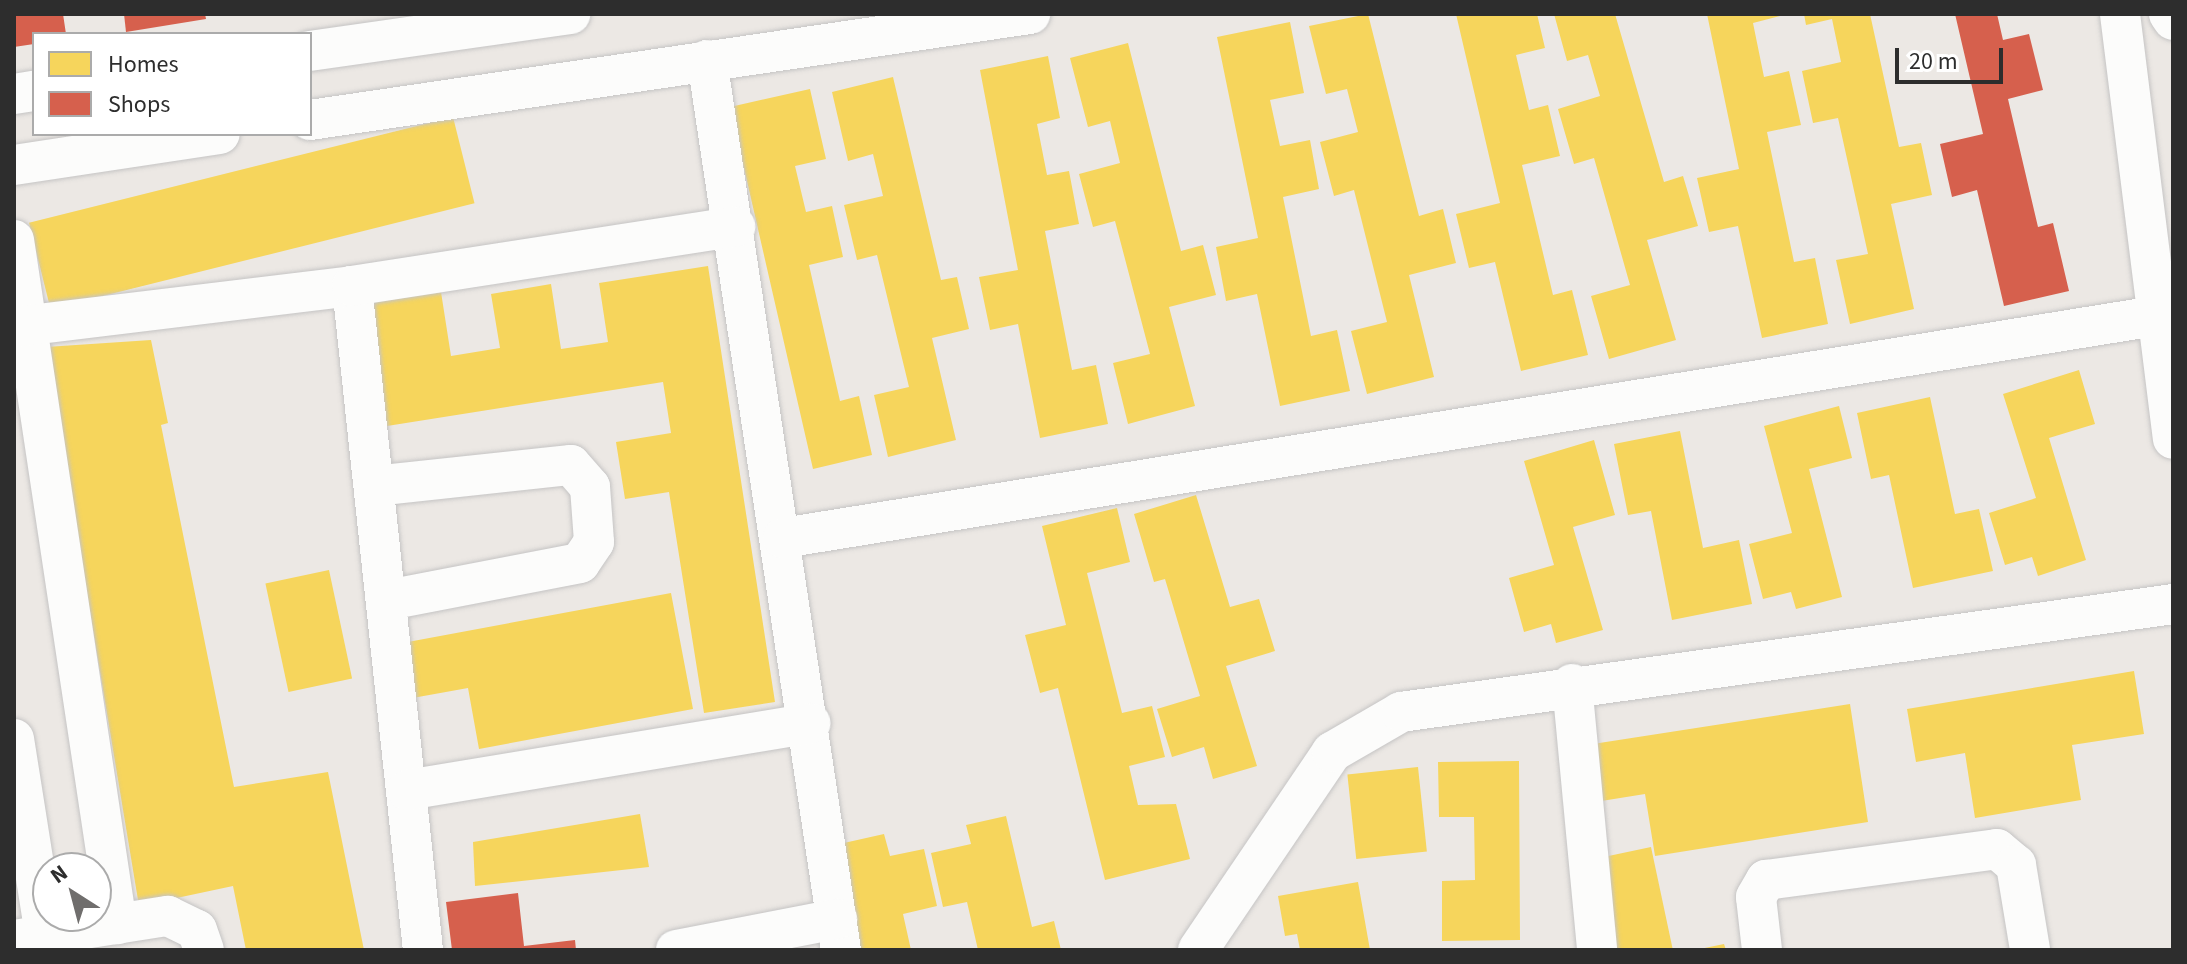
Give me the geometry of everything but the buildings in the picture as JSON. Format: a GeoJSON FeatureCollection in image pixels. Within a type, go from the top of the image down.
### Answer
{"type":"FeatureCollection","features":[{"type":"Feature","properties":{"kind":"street"},"geometry":{"type":"LineString","coordinates":[[312,51],[570,14]]}},
{"type":"Feature","properties":{"kind":"street"},"geometry":{"type":"LineString","coordinates":[[312,120],[1030,14]]}},
{"type":"Feature","properties":{"kind":"street"},"geometry":{"type":"LineString","coordinates":[[2120,14],[2168,313],[2173,439]]}},
{"type":"Feature","properties":{"kind":"street"},"geometry":{"type":"LineString","coordinates":[[2169,14],[2173,20]]}},
{"type":"Feature","properties":{"kind":"street"},"geometry":{"type":"LineString","coordinates":[[676,950],[839,935],[783,538],[707,60]]}},
{"type":"Feature","properties":{"kind":"street"},"geometry":{"type":"LineString","coordinates":[[14,165],[207,136]]}},
{"type":"Feature","properties":{"kind":"street"},"geometry":{"type":"LineString","coordinates":[[21,326],[352,286],[735,227]]}},
{"type":"Feature","properties":{"kind":"street"},"geometry":{"type":"LineString","coordinates":[[14,240],[21,326],[117,924]]}},
{"type":"Feature","properties":{"kind":"street"},"geometry":{"type":"LineString","coordinates":[[352,286],[423,950]]}},
{"type":"Feature","properties":{"kind":"street"},"geometry":{"type":"LineString","coordinates":[[783,538],[2168,313]]}},
{"type":"Feature","properties":{"kind":"street"},"geometry":{"type":"LineString","coordinates":[[374,486],[571,465],[590,487],[594,542],[580,563],[387,600]]}},
{"type":"Feature","properties":{"kind":"street"},"geometry":{"type":"LineString","coordinates":[[1198,950],[1302,788],[1367,725],[1401,712],[1572,684],[2173,604]]}},
{"type":"Feature","properties":{"kind":"street"},"geometry":{"type":"LineString","coordinates":[[1572,684],[1597,950]]}},
{"type":"Feature","properties":{"kind":"street"},"geometry":{"type":"LineString","coordinates":[[407,790],[810,723]]}},
{"type":"Feature","properties":{"kind":"street"},"geometry":{"type":"LineString","coordinates":[[14,739],[29,937],[117,924],[185,919],[204,950]]}},
{"type":"Feature","properties":{"kind":"street"},"geometry":{"type":"LineString","coordinates":[[1762,950],[1756,897],[1766,880],[1997,849],[2016,865],[2030,950]]}}]}
